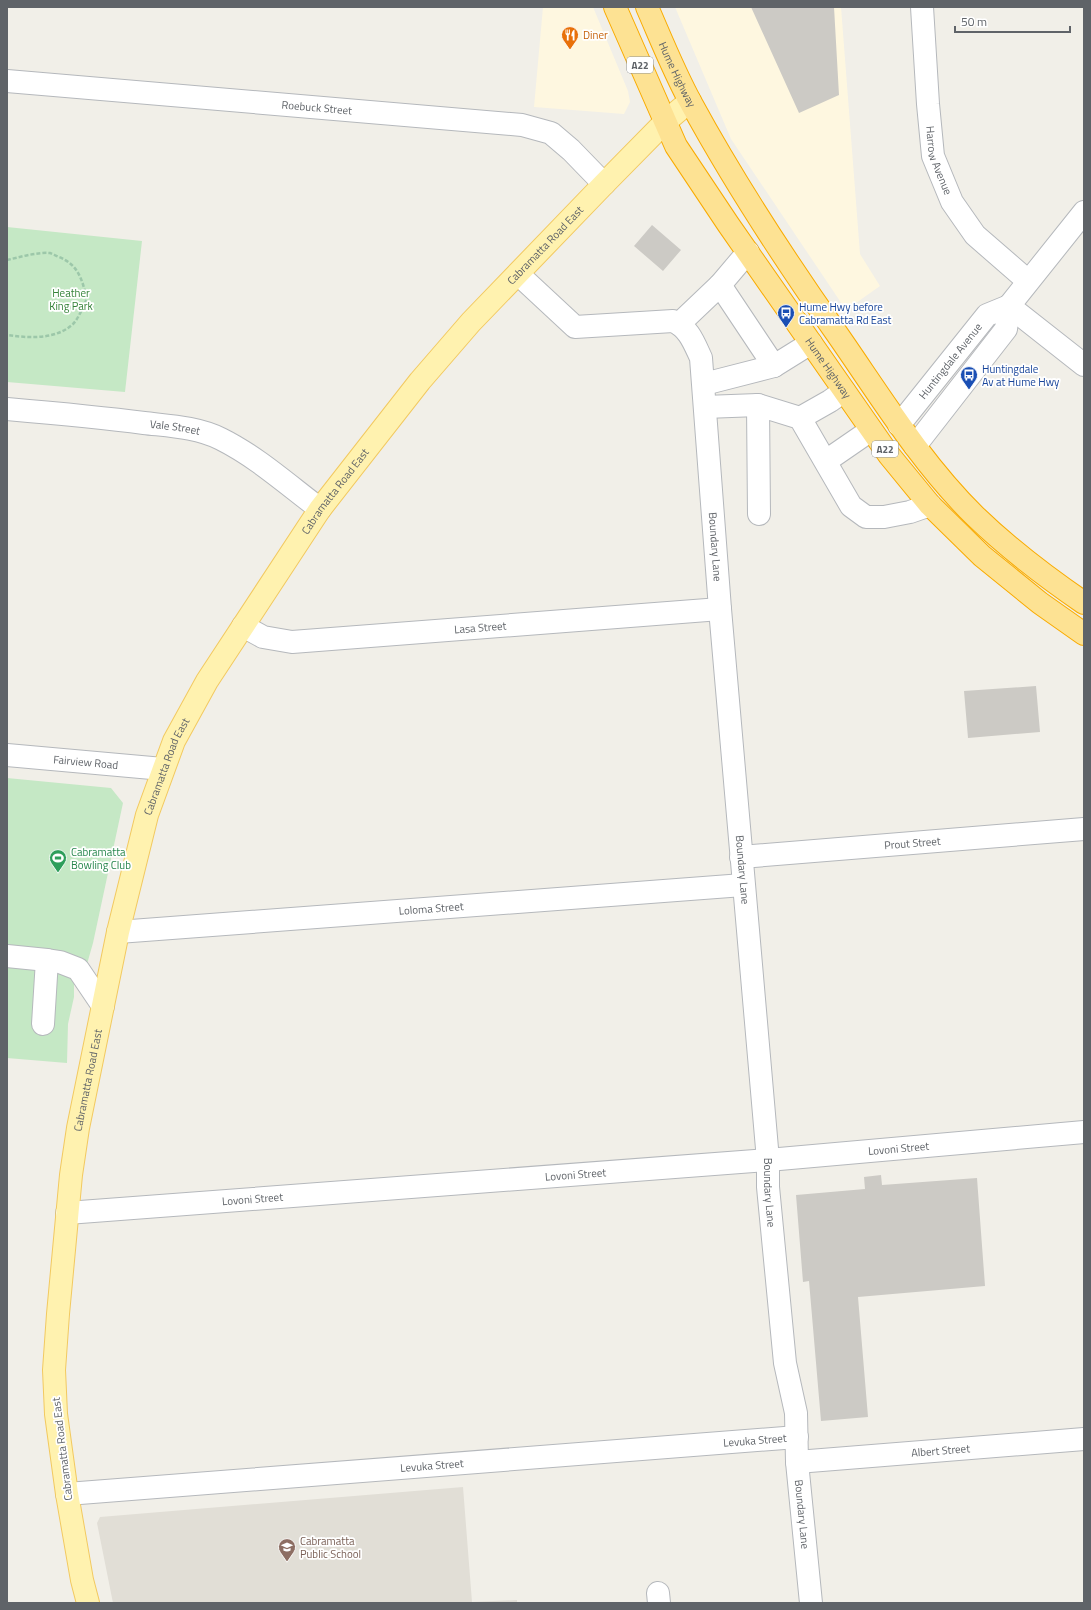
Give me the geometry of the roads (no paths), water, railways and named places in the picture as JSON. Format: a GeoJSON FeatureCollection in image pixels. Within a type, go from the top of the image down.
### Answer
{"type":"FeatureCollection","features":[{"type":"Feature","properties":{"kind":"highway","name":"Hume Highway"},"geometry":{"type":"LineString","coordinates":[[615,7],[679,151],[811,344],[898,467],[930,505],[956,532],[1009,579],[1084,634]]}},
{"type":"Feature","properties":{"kind":"highway","name":"Hume Highway"},"geometry":{"type":"LineString","coordinates":[[647,7],[690,101],[737,184],[800,281],[915,446],[941,479],[975,516],[1019,555],[1084,603]]}},
{"type":"Feature","properties":{"kind":"main road","name":"Cabramatta Road East"},"geometry":{"type":"LineString","coordinates":[[88,1603],[82,1580],[66,1494],[56,1414],[54,1370],[67,1213],[78,1128],[118,932],[147,815],[174,741],[207,681],[320,509],[420,381],[471,322],[604,184],[665,122],[690,101]]}},
{"type":"Feature","properties":{"kind":"street","name":"Harrow Avenue"},"geometry":{"type":"LineString","coordinates":[[922,7],[933,156],[952,202],[975,235],[1028,281]]}},
{"type":"Feature","properties":{"kind":"street","name":"Roebuck Street"},"geometry":{"type":"LineString","coordinates":[[7,81],[522,125],[551,133],[604,184]]}},
{"type":"Feature","properties":{"kind":"street"},"geometry":{"type":"LineString","coordinates":[[915,446],[1006,329],[1009,306],[1084,212]]}},
{"type":"Feature","properties":{"kind":"street"},"geometry":{"type":"LineString","coordinates":[[518,274],[575,327],[673,321],[679,324],[720,285],[748,252]]}},
{"type":"Feature","properties":{"kind":"street"},"geometry":{"type":"LineString","coordinates":[[720,285],[774,366]]}},
{"type":"Feature","properties":{"kind":"street"},"geometry":{"type":"LineString","coordinates":[[1009,306],[1084,365]]}},
{"type":"Feature","properties":{"kind":"street","name":"Huntingdale Avenue"},"geometry":{"type":"LineString","coordinates":[[899,424],[987,315],[1009,306]]}},
{"type":"Feature","properties":{"kind":"street","name":"Boundary Lane"},"geometry":{"type":"LineString","coordinates":[[679,324],[689,334],[701,358],[704,384],[720,608],[768,1160],[768,1187],[785,1363],[796,1413],[797,1462],[811,1603]]}},
{"type":"Feature","properties":{"kind":"street"},"geometry":{"type":"LineString","coordinates":[[704,384],[774,366],[811,344]]}},
{"type":"Feature","properties":{"kind":"street"},"geometry":{"type":"LineString","coordinates":[[800,418],[830,401],[844,391]]}},
{"type":"Feature","properties":{"kind":"street"},"geometry":{"type":"LineString","coordinates":[[758,405],[759,514]]}},
{"type":"Feature","properties":{"kind":"street"},"geometry":{"type":"LineString","coordinates":[[705,407],[758,405],[800,418],[826,460],[851,506],[866,517],[884,517],[930,505]]}},
{"type":"Feature","properties":{"kind":"street","name":"Vale Street"},"geometry":{"type":"LineString","coordinates":[[7,409],[91,416],[183,428],[202,432],[220,438],[234,446],[265,467],[320,509]]}},
{"type":"Feature","properties":{"kind":"street"},"geometry":{"type":"LineString","coordinates":[[826,460],[871,430]]}},
{"type":"Feature","properties":{"kind":"street","name":"Lasa Street"},"geometry":{"type":"LineString","coordinates":[[243,626],[263,637],[292,642],[720,608]]}},
{"type":"Feature","properties":{"kind":"street","name":"Fairview Road"},"geometry":{"type":"LineString","coordinates":[[7,755],[163,769]]}},
{"type":"Feature","properties":{"kind":"street","name":"Prout Street"},"geometry":{"type":"LineString","coordinates":[[741,857],[1084,829]]}},
{"type":"Feature","properties":{"kind":"street","name":"Loloma Street"},"geometry":{"type":"LineString","coordinates":[[118,932],[744,885]]}},
{"type":"Feature","properties":{"kind":"street"},"geometry":{"type":"LineString","coordinates":[[7,956],[60,962],[78,969],[103,1006]]}},
{"type":"Feature","properties":{"kind":"street"},"geometry":{"type":"LineString","coordinates":[[43,1024],[47,960]]}},
{"type":"Feature","properties":{"kind":"street","name":"Lovoni Street"},"geometry":{"type":"LineString","coordinates":[[67,1213],[768,1160],[1084,1132]]}},
{"type":"Feature","properties":{"kind":"street","name":"Levuka Street"},"geometry":{"type":"LineString","coordinates":[[66,1494],[797,1437]]}},
{"type":"Feature","properties":{"kind":"street","name":"Albert Street"},"geometry":{"type":"LineString","coordinates":[[797,1462],[1084,1439]]}},
{"type":"Feature","properties":{"kind":"place","name":"Diner"},"geometry":{"type":"Point","coordinates":[570,50]}},
{"type":"Feature","properties":{"kind":"place","name":"Hume Hwy before Cabramatta Rd East"},"geometry":{"type":"Point","coordinates":[786,328]}},
{"type":"Feature","properties":{"kind":"place","name":"Huntingdale Av at Hume Hwy"},"geometry":{"type":"Point","coordinates":[969,390]}},
{"type":"Feature","properties":{"kind":"place","name":"Cabramatta Bowling Club"},"geometry":{"type":"Point","coordinates":[58,873]}},
{"type":"Feature","properties":{"kind":"place","name":"Cabramatta Public School"},"geometry":{"type":"Point","coordinates":[287,1562]}},
{"type":"Feature","properties":{"kind":"park label","name":"Heather King Park"},"geometry":{"type":"Point","coordinates":[71,299]}}]}
